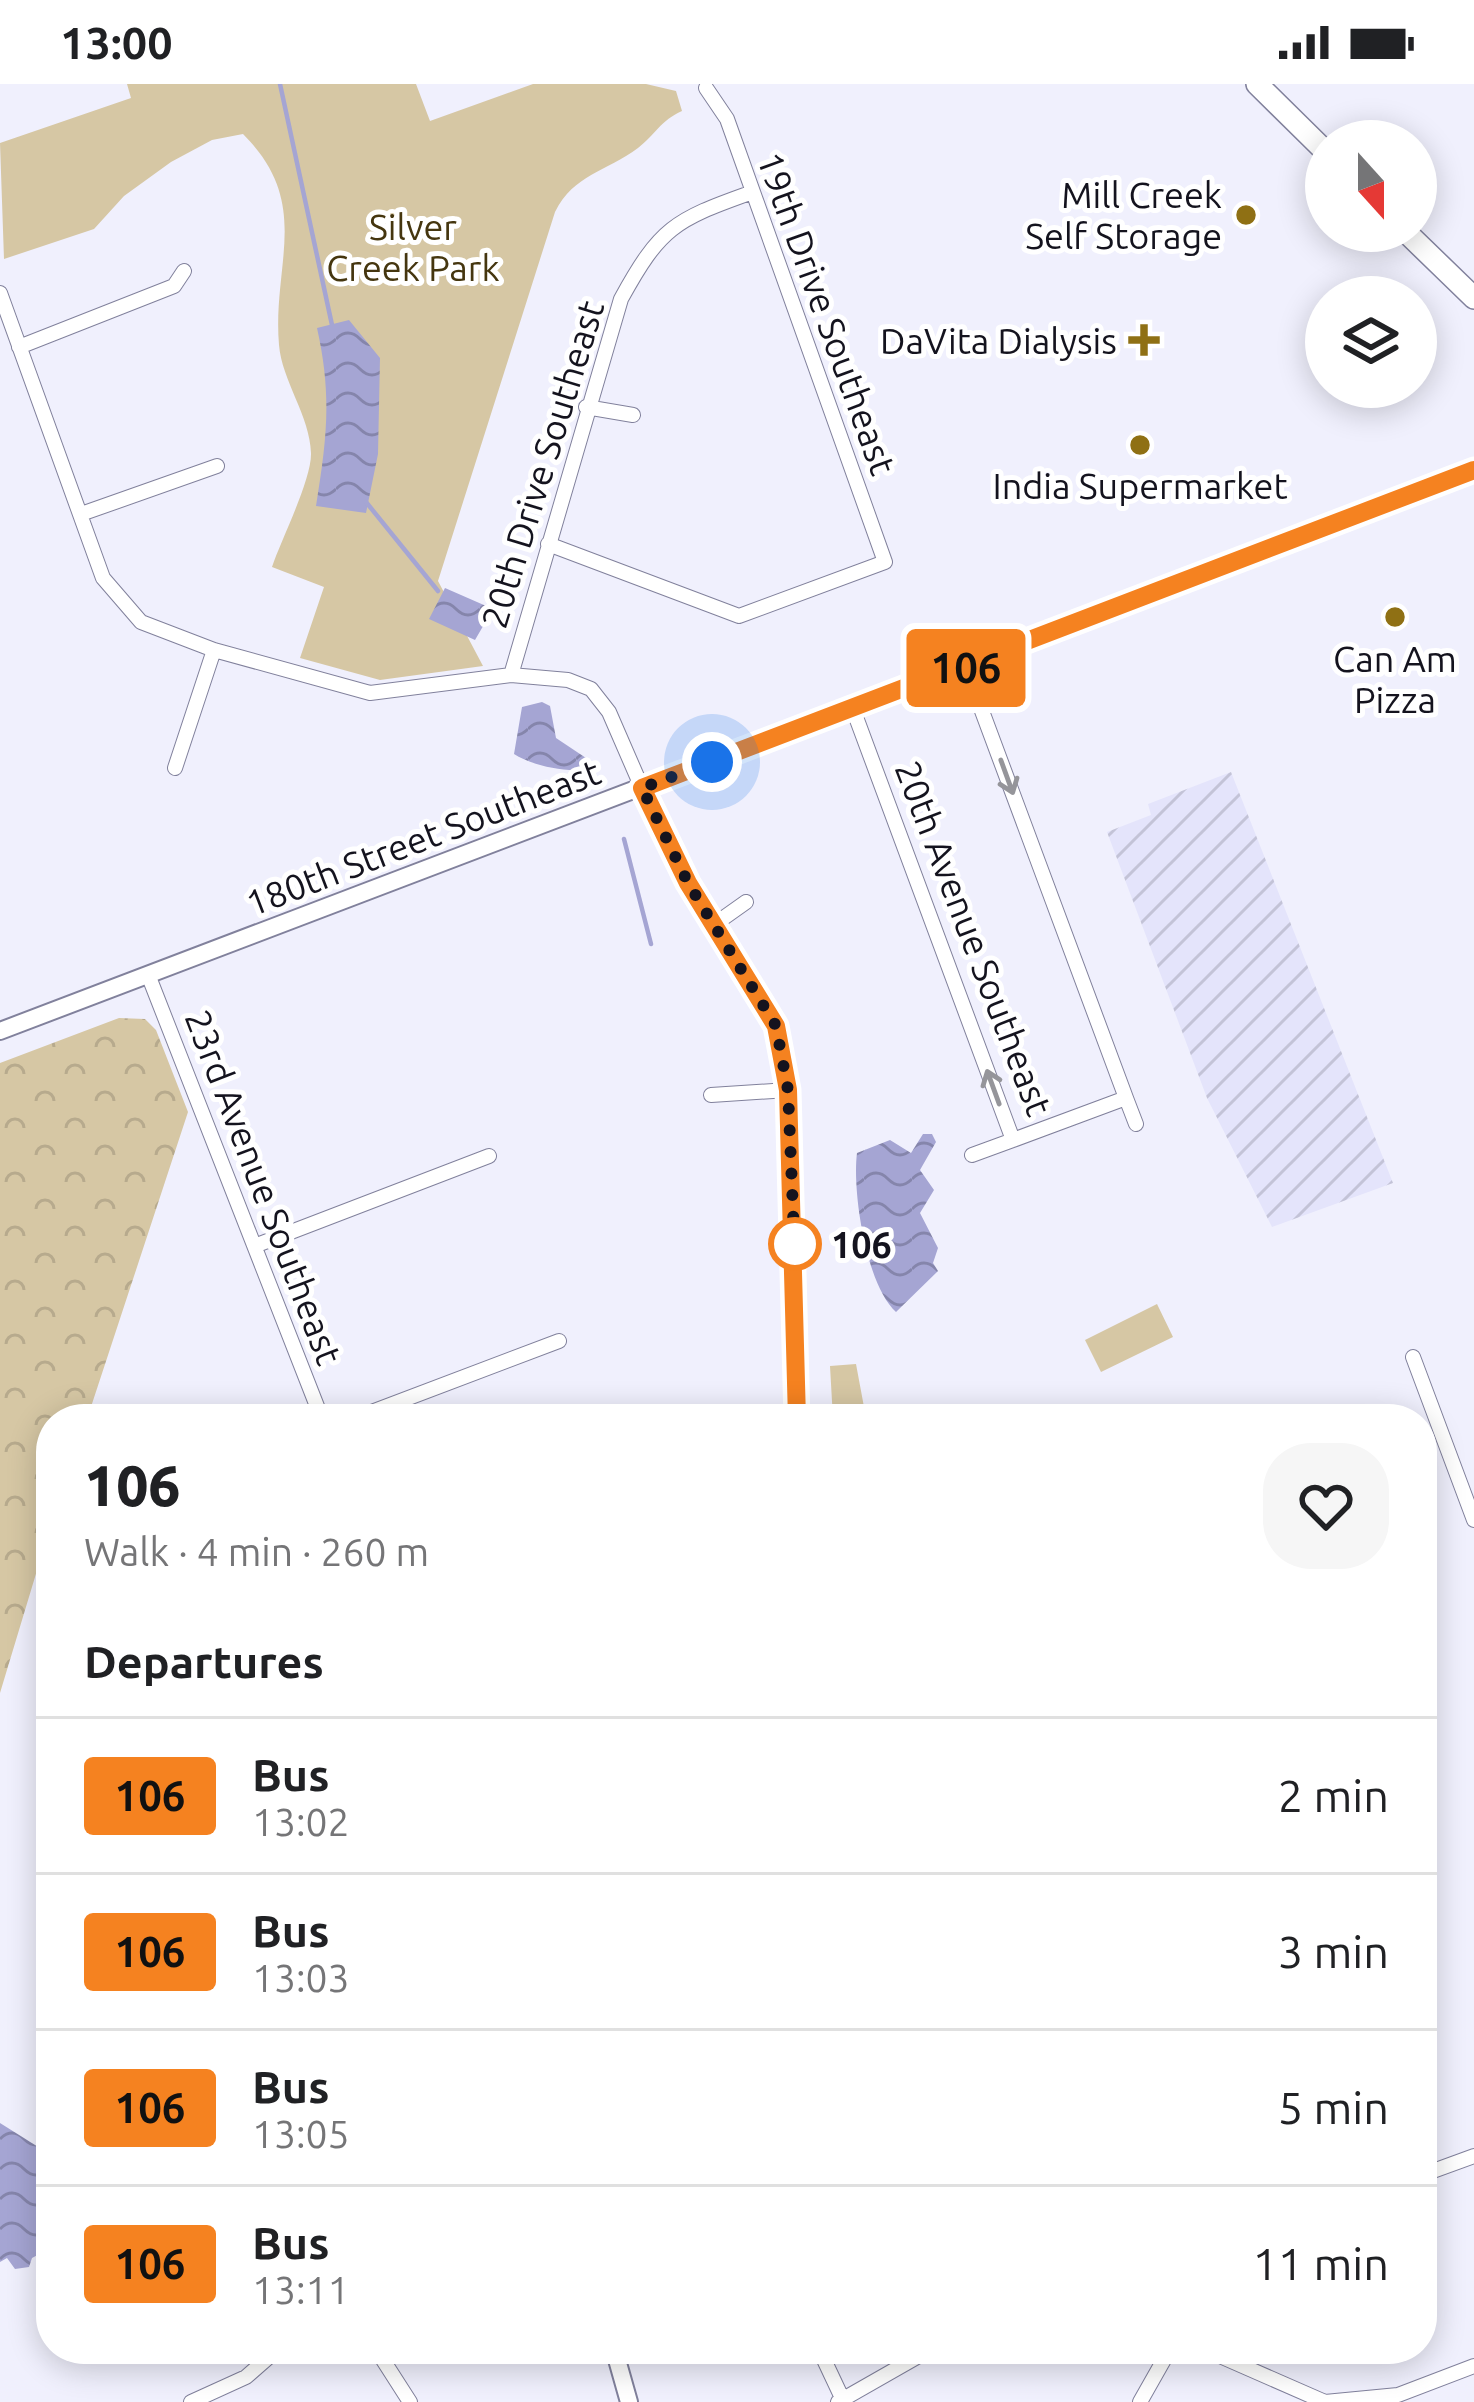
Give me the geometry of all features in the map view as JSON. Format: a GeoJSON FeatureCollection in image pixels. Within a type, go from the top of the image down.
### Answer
{"type":"FeatureCollection","features":[{"type":"Feature","properties":{"kind":"main road"},"geometry":{"type":"LineString","coordinates":[[1257,84],[1305,131]]}},
{"type":"Feature","properties":{"kind":"main road"},"geometry":{"type":"LineString","coordinates":[[1427,252],[1474,298]]}},
{"type":"Feature","properties":{"kind":"street","name":"19th Drive Southeast"},"geometry":{"type":"LineString","coordinates":[[548,544],[739,616],[885,562],[727,119],[706,88]]}},
{"type":"Feature","properties":{"kind":"street","name":"20th Drive Southeast"},"geometry":{"type":"LineString","coordinates":[[511,675],[621,299],[649,248],[686,216],[750,193]]}},
{"type":"Feature","properties":{"kind":"street"},"geometry":{"type":"LineString","coordinates":[[19,346],[174,286],[184,272]]}},
{"type":"Feature","properties":{"kind":"street"},"geometry":{"type":"LineString","coordinates":[[0,293],[104,578],[119,602],[141,622],[214,650],[370,693],[511,675],[568,680],[591,689],[609,712],[642,788],[776,1026],[788,1090],[797,1404]]}},
{"type":"Feature","properties":{"kind":"street"},"geometry":{"type":"LineString","coordinates":[[586,407],[633,415]]}},
{"type":"Feature","properties":{"kind":"street"},"geometry":{"type":"LineString","coordinates":[[81,514],[218,466]]}},
{"type":"Feature","properties":{"kind":"street","name":"180th Street Southeast"},"geometry":{"type":"LineString","coordinates":[[0,1031],[966,668],[1474,470]]}},
{"type":"Feature","properties":{"kind":"street"},"geometry":{"type":"LineString","coordinates":[[175,768],[214,650]]}},
{"type":"Feature","properties":{"kind":"street"},"geometry":{"type":"LineString","coordinates":[[966,668],[1136,1124]]}},
{"type":"Feature","properties":{"kind":"street","name":"20th Avenue Southeast"},"geometry":{"type":"LineString","coordinates":[[854,710],[1013,1140],[1126,1098]]}},
{"type":"Feature","properties":{"kind":"street"},"geometry":{"type":"LineString","coordinates":[[715,924],[746,902]]}},
{"type":"Feature","properties":{"kind":"street","name":"23rd Avenue Southeast"},"geometry":{"type":"LineString","coordinates":[[149,977],[316,1404]]}},
{"type":"Feature","properties":{"kind":"street"},"geometry":{"type":"LineString","coordinates":[[711,1095],[788,1090]]}},
{"type":"Feature","properties":{"kind":"street"},"geometry":{"type":"LineString","coordinates":[[972,1154],[1013,1140]]}},
{"type":"Feature","properties":{"kind":"street"},"geometry":{"type":"LineString","coordinates":[[257,1245],[489,1156]]}},
{"type":"Feature","properties":{"kind":"street"},"geometry":{"type":"LineString","coordinates":[[393,1404],[559,1341]]}},
{"type":"Feature","properties":{"kind":"street"},"geometry":{"type":"LineString","coordinates":[[1413,1357],[1431,1404]]}},
{"type":"Feature","properties":{"kind":"street"},"geometry":{"type":"LineString","coordinates":[[1437,1421],[1474,1520]]}},
{"type":"Feature","properties":{"kind":"street"},"geometry":{"type":"LineString","coordinates":[[1437,2170],[1474,2156]]}},
{"type":"Feature","properties":{"kind":"street"},"geometry":{"type":"LineString","coordinates":[[191,2402],[246,2377],[261,2364]]}},
{"type":"Feature","properties":{"kind":"street"},"geometry":{"type":"LineString","coordinates":[[386,2364],[410,2402]]}},
{"type":"Feature","properties":{"kind":"street"},"geometry":{"type":"LineString","coordinates":[[618,2364],[629,2402]]}},
{"type":"Feature","properties":{"kind":"street"},"geometry":{"type":"LineString","coordinates":[[825,2364],[841,2401],[905,2364]]}},
{"type":"Feature","properties":{"kind":"street"},"geometry":{"type":"LineString","coordinates":[[1140,2402],[1162,2364]]}},
{"type":"Feature","properties":{"kind":"street"},"geometry":{"type":"LineString","coordinates":[[1238,2364],[1325,2402],[1398,2395],[1474,2366]]}},
{"type":"Feature","properties":{"kind":"shaded area"},"geometry":{"type":"Polygon","coordinates":[[[1231,772],[1393,1183],[1272,1227],[1207,1098],[1107,832],[1151,815],[1148,804],[1231,772]]]}},
{"type":"Feature","properties":{"kind":"green space","name":"Silver Creek Park"},"geometry":{"type":"Polygon","coordinates":[[[127,84],[416,84],[430,121],[533,84],[646,84],[676,91],[682,111],[638,148],[581,181],[555,212],[438,581],[483,666],[380,680],[300,658],[324,587],[272,567],[311,453],[279,345],[283,210],[264,160],[243,134],[212,140],[171,162],[124,196],[94,229],[4,259],[0,143],[131,98],[127,84]]]}},
{"type":"Feature","properties":{"kind":"green space"},"geometry":{"type":"Polygon","coordinates":[[[119,1018],[145,1019],[156,1030],[188,1112],[92,1404],[36,1404],[36,1574],[0,1693],[0,1063],[119,1018]]]}},
{"type":"Feature","properties":{"kind":"green space"},"geometry":{"type":"Polygon","coordinates":[[[1157,1304],[1173,1337],[1101,1372],[1085,1340],[1157,1304]]]}},
{"type":"Feature","properties":{"kind":"green space"},"geometry":{"type":"Polygon","coordinates":[[[856,1364],[863,1404],[832,1404],[830,1366],[856,1364]]]}},
{"type":"Feature","properties":{"kind":"water"},"geometry":{"type":"Polygon","coordinates":[[[349,320],[380,358],[378,454],[366,513],[316,506],[326,417],[317,328],[349,320]]]}},
{"type":"Feature","properties":{"kind":"water"},"geometry":{"type":"Polygon","coordinates":[[[445,588],[493,609],[475,640],[429,619],[445,588]]]}},
{"type":"Feature","properties":{"kind":"water"},"geometry":{"type":"Polygon","coordinates":[[[542,702],[550,706],[556,738],[598,766],[554,768],[514,754],[522,707],[542,702]]]}},
{"type":"Feature","properties":{"kind":"water"},"geometry":{"type":"Polygon","coordinates":[[[923,1134],[932,1134],[936,1142],[920,1170],[934,1190],[920,1213],[938,1248],[933,1263],[938,1271],[896,1312],[877,1281],[863,1237],[857,1153],[890,1140],[911,1153],[923,1134]]]}},
{"type":"Feature","properties":{"kind":"water"},"geometry":{"type":"Polygon","coordinates":[[[0,2123],[36,2146],[36,2256],[29,2267],[15,2269],[7,2258],[0,2262],[0,2123]]]}},
{"type":"Feature","properties":{"kind":"waterway"},"geometry":{"type":"LineString","coordinates":[[280,84],[332,325]]}},
{"type":"Feature","properties":{"kind":"waterway"},"geometry":{"type":"LineString","coordinates":[[366,502],[438,591]]}},
{"type":"Feature","properties":{"kind":"waterway"},"geometry":{"type":"LineString","coordinates":[[624,839],[651,944]]}},
{"type":"Feature","properties":{"kind":"bus line","name":"106"},"geometry":{"type":"LineString","coordinates":[[797,1404],[788,1090],[776,1026],[688,883],[642,788],[1474,470]]}},
{"type":"Feature","properties":{"kind":"place","name":"Mill Creek Self Storage"},"geometry":{"type":"Point","coordinates":[1246,215]}},
{"type":"Feature","properties":{"kind":"place","name":"DaVita Dialysis"},"geometry":{"type":"Point","coordinates":[1144,340]}},
{"type":"Feature","properties":{"kind":"place","name":"India Supermarket"},"geometry":{"type":"Point","coordinates":[1140,445]}},
{"type":"Feature","properties":{"kind":"place","name":"Can Am Pizza"},"geometry":{"type":"Point","coordinates":[1395,617]}},
{"type":"Feature","properties":{"kind":"place","name":"106"},"geometry":{"type":"Point","coordinates":[795,1244]}},
{"type":"Feature","properties":{"kind":"route"},"geometry":{"type":"LineString","coordinates":[[712,762],[642,788],[688,883],[776,1026],[788,1090],[795,1259],[795,1244]]}}]}
